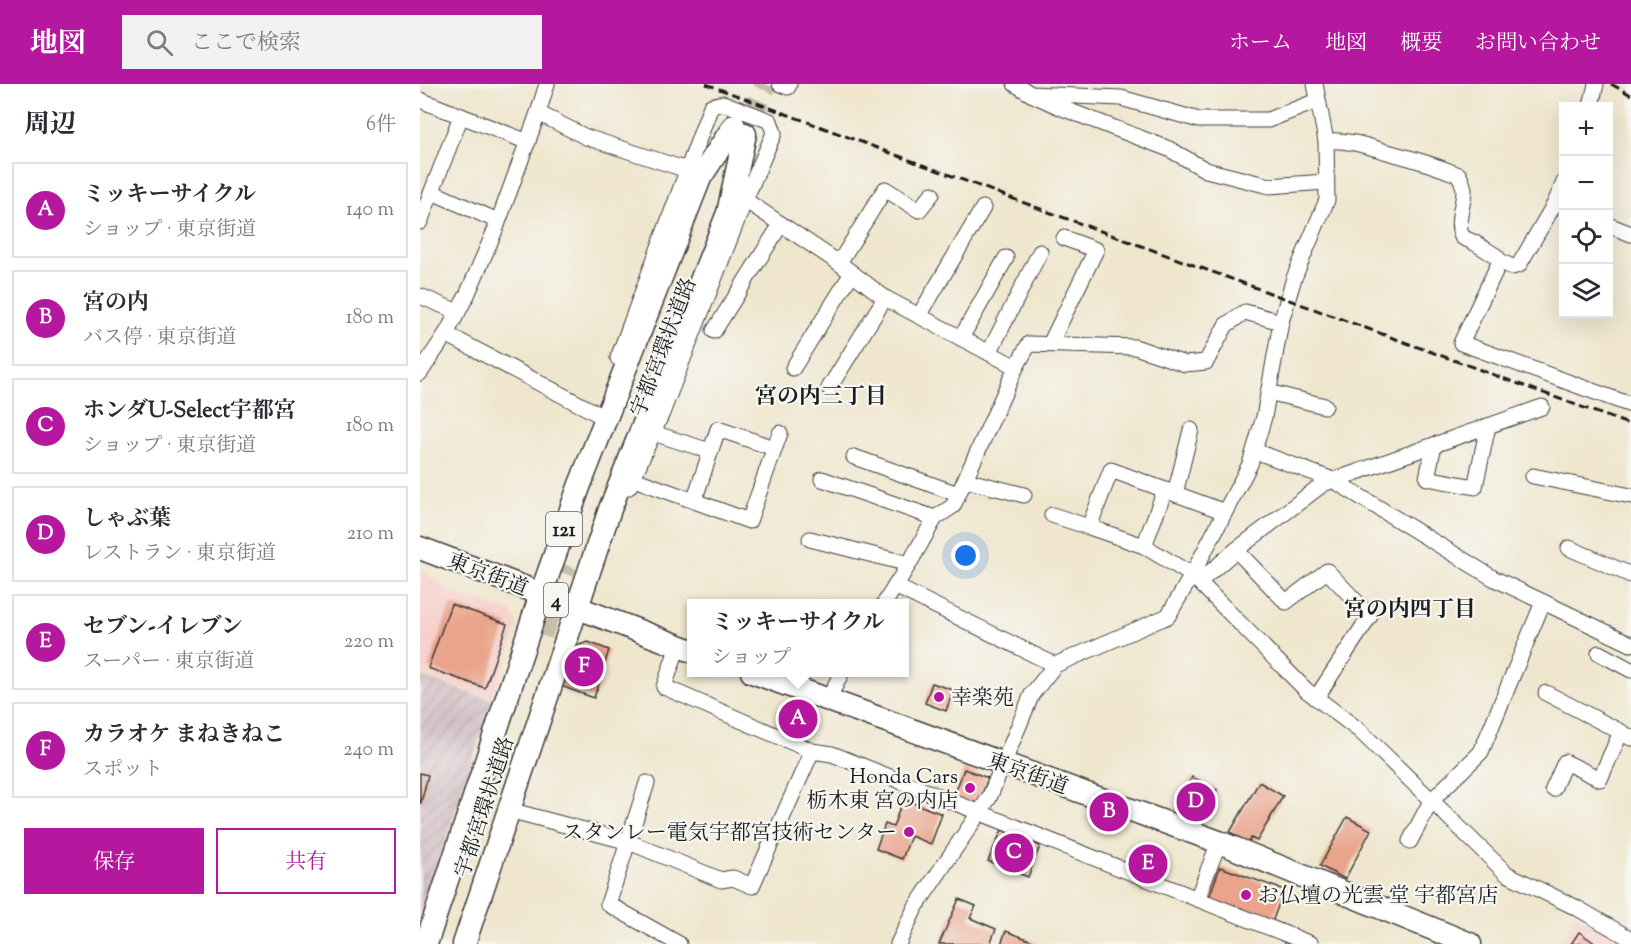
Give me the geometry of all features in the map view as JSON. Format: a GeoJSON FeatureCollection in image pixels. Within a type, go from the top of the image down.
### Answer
{"type":"FeatureCollection","features":[{"type":"Feature","properties":{"kind":"highway","name":"121"},"geometry":{"type":"LineString","coordinates":[[426,944],[541,594],[579,487],[700,178],[742,124]]}},
{"type":"Feature","properties":{"kind":"highway","name":"121"},"geometry":{"type":"LineString","coordinates":[[464,944],[610,509],[728,213],[742,124]]}},
{"type":"Feature","properties":{"kind":"highway","name":"宇都宮環状道路"},"geometry":{"type":"LineString","coordinates":[[571,569],[623,410],[742,124]]}},
{"type":"Feature","properties":{"kind":"highway","name":"東京街道"},"geometry":{"type":"LineString","coordinates":[[420,548],[685,648]]}},
{"type":"Feature","properties":{"kind":"highway","name":"宇都宮環状道路"},"geometry":{"type":"LineString","coordinates":[[438,944],[546,637],[504,790],[452,944]]}},
{"type":"Feature","properties":{"kind":"highway","name":"東京街道"},"geometry":{"type":"LineString","coordinates":[[766,677],[1219,842],[1470,944]]}},
{"type":"Feature","properties":{"kind":"street"},"geometry":{"type":"LineString","coordinates":[[420,373],[446,334],[467,295],[498,221],[548,84]]}},
{"type":"Feature","properties":{"kind":"street"},"geometry":{"type":"LineString","coordinates":[[780,84],[788,87],[789,84]]}},
{"type":"Feature","properties":{"kind":"street"},"geometry":{"type":"LineString","coordinates":[[1015,84],[1062,108],[1169,149],[1206,170],[1269,186],[1326,182]]}},
{"type":"Feature","properties":{"kind":"street"},"geometry":{"type":"LineString","coordinates":[[898,944],[915,908],[989,798],[1032,694],[1055,665],[1167,616],[1196,578],[1225,512],[1250,464],[1264,417],[1281,322],[1294,278],[1326,200],[1326,141],[1315,84]]}},
{"type":"Feature","properties":{"kind":"street"},"geometry":{"type":"LineString","coordinates":[[1592,102],[1596,84]]}},
{"type":"Feature","properties":{"kind":"street"},"geometry":{"type":"LineString","coordinates":[[1031,94],[1121,98],[1199,120],[1268,120],[1317,101]]}},
{"type":"Feature","properties":{"kind":"street"},"geometry":{"type":"LineString","coordinates":[[420,100],[528,142]]}},
{"type":"Feature","properties":{"kind":"street"},"geometry":{"type":"LineString","coordinates":[[579,487],[581,457],[711,106],[723,103],[770,121],[774,133],[745,200],[653,433],[634,479],[626,492],[610,509]]}},
{"type":"Feature","properties":{"kind":"street"},"geometry":{"type":"LineString","coordinates":[[538,113],[586,137],[687,170]]}},
{"type":"Feature","properties":{"kind":"street"},"geometry":{"type":"LineString","coordinates":[[420,222],[461,116]]}},
{"type":"Feature","properties":{"kind":"street"},"geometry":{"type":"LineString","coordinates":[[1326,141],[1340,140],[1359,144],[1438,166],[1460,175],[1464,188],[1458,223],[1462,237],[1512,267],[1519,265],[1559,205]]}},
{"type":"Feature","properties":{"kind":"street"},"geometry":{"type":"LineString","coordinates":[[839,263],[885,189],[920,210],[932,194]]}},
{"type":"Feature","properties":{"kind":"street"},"geometry":{"type":"LineString","coordinates":[[432,192],[498,221]]}},
{"type":"Feature","properties":{"kind":"street"},"geometry":{"type":"LineString","coordinates":[[745,200],[839,263],[885,298],[1016,367]]}},
{"type":"Feature","properties":{"kind":"street"},"geometry":{"type":"LineString","coordinates":[[919,316],[983,208]]}},
{"type":"Feature","properties":{"kind":"street"},"geometry":{"type":"LineString","coordinates":[[714,331],[781,224]]}},
{"type":"Feature","properties":{"kind":"street"},"geometry":{"type":"LineString","coordinates":[[1613,227],[1631,234]]}},
{"type":"Feature","properties":{"kind":"street"},"geometry":{"type":"LineString","coordinates":[[1050,344],[1096,250],[1064,238]]}},
{"type":"Feature","properties":{"kind":"street"},"geometry":{"type":"LineString","coordinates":[[989,353],[1040,252]]}},
{"type":"Feature","properties":{"kind":"street"},"geometry":{"type":"LineString","coordinates":[[962,338],[1006,258]]}},
{"type":"Feature","properties":{"kind":"street"},"geometry":{"type":"LineString","coordinates":[[1500,261],[1461,343],[1631,405]]}},
{"type":"Feature","properties":{"kind":"street"},"geometry":{"type":"LineString","coordinates":[[793,368],[852,273]]}},
{"type":"Feature","properties":{"kind":"street"},"geometry":{"type":"LineString","coordinates":[[420,296],[458,312]]}},
{"type":"Feature","properties":{"kind":"street"},"geometry":{"type":"LineString","coordinates":[[829,388],[885,298]]}},
{"type":"Feature","properties":{"kind":"street"},"geometry":{"type":"LineString","coordinates":[[887,599],[935,518],[953,506],[1016,367],[1029,344],[1135,347],[1185,364],[1206,362],[1226,325],[1245,312],[1281,322]]}},
{"type":"Feature","properties":{"kind":"street"},"geometry":{"type":"LineString","coordinates":[[446,334],[598,414]]}},
{"type":"Feature","properties":{"kind":"street"},"geometry":{"type":"LineString","coordinates":[[1268,392],[1325,406]]}},
{"type":"Feature","properties":{"kind":"street"},"geometry":{"type":"LineString","coordinates":[[1196,578],[1323,484],[1542,407]]}},
{"type":"Feature","properties":{"kind":"street"},"geometry":{"type":"LineString","coordinates":[[1434,445],[1427,478],[1475,488],[1488,426]]}},
{"type":"Feature","properties":{"kind":"street"},"geometry":{"type":"LineString","coordinates":[[634,479],[694,501],[749,521],[777,440],[718,429],[694,501]]}},
{"type":"Feature","properties":{"kind":"street"},"geometry":{"type":"LineString","coordinates":[[1144,546],[1170,492],[1191,430]]}},
{"type":"Feature","properties":{"kind":"street"},"geometry":{"type":"LineString","coordinates":[[653,433],[710,451]]}},
{"type":"Feature","properties":{"kind":"street"},"geometry":{"type":"LineString","coordinates":[[1254,451],[1333,480],[1493,578],[1631,644]]}},
{"type":"Feature","properties":{"kind":"street"},"geometry":{"type":"LineString","coordinates":[[854,457],[962,487],[1024,495]]}},
{"type":"Feature","properties":{"kind":"street"},"geometry":{"type":"LineString","coordinates":[[1089,527],[1111,470],[1225,512]]}},
{"type":"Feature","properties":{"kind":"street"},"geometry":{"type":"LineString","coordinates":[[1533,476],[1631,496]]}},
{"type":"Feature","properties":{"kind":"street"},"geometry":{"type":"LineString","coordinates":[[822,479],[935,518]]}},
{"type":"Feature","properties":{"kind":"street"},"geometry":{"type":"LineString","coordinates":[[1052,515],[1144,546],[1196,578],[1306,690],[1359,731],[1507,874],[1631,939]]}},
{"type":"Feature","properties":{"kind":"street"},"geometry":{"type":"LineString","coordinates":[[810,538],[909,564]]}},
{"type":"Feature","properties":{"kind":"street"},"geometry":{"type":"LineString","coordinates":[[1569,548],[1631,575]]}},
{"type":"Feature","properties":{"kind":"street"},"geometry":{"type":"LineString","coordinates":[[1236,550],[1286,602],[1327,571],[1370,616],[1316,698]]}},
{"type":"Feature","properties":{"kind":"street"},"geometry":{"type":"LineString","coordinates":[[895,586],[1055,665]]}},
{"type":"Feature","properties":{"kind":"street"},"geometry":{"type":"LineString","coordinates":[[1410,841],[1431,801],[1481,752],[1543,602]]}},
{"type":"Feature","properties":{"kind":"street"},"geometry":{"type":"LineString","coordinates":[[685,648],[664,687],[812,750],[832,754],[1311,944]]}},
{"type":"Feature","properties":{"kind":"street"},"geometry":{"type":"LineString","coordinates":[[1599,653],[1631,670]]}},
{"type":"Feature","properties":{"kind":"street"},"geometry":{"type":"LineString","coordinates":[[828,700],[840,677]]}},
{"type":"Feature","properties":{"kind":"street"},"geometry":{"type":"LineString","coordinates":[[1546,693],[1626,735],[1600,779],[1565,762],[1552,789]]}},
{"type":"Feature","properties":{"kind":"street"},"geometry":{"type":"LineString","coordinates":[[508,810],[629,842],[721,880],[733,878],[752,886],[812,750]]}},
{"type":"Feature","properties":{"kind":"street"},"geometry":{"type":"LineString","coordinates":[[647,783],[608,904],[679,944]]}},
{"type":"Feature","properties":{"kind":"street"},"geometry":{"type":"LineString","coordinates":[[1197,899],[1219,842]]}},
{"type":"Feature","properties":{"kind":"shaded area"},"geometry":{"type":"Polygon","coordinates":[[[420,569],[449,591],[512,613],[518,625],[493,699],[420,673],[420,569]]]}},
{"type":"Feature","properties":{"kind":"shaded area"},"geometry":{"type":"Polygon","coordinates":[[[420,676],[492,700],[420,919],[420,676]]]}},
{"type":"Feature","properties":{"kind":"shaded area"},"geometry":{"type":"Polygon","coordinates":[[[1575,913],[1631,944],[1560,944],[1575,913]]]}},
{"type":"Feature","properties":{"kind":"building"},"geometry":{"type":"Polygon","coordinates":[[[451,604],[507,624],[485,688],[428,668],[451,604]]]}},
{"type":"Feature","properties":{"kind":"building"},"geometry":{"type":"Polygon","coordinates":[[[588,642],[609,650],[594,698],[558,685],[570,648],[588,642]]]}},
{"type":"Feature","properties":{"kind":"building","name":"幸楽苑"},"geometry":{"type":"Polygon","coordinates":[[[932,683],[953,690],[946,711],[925,703],[932,683]]]}},
{"type":"Feature","properties":{"kind":"building"},"geometry":{"type":"Polygon","coordinates":[[[795,705],[811,711],[802,734],[786,727],[795,705]]]}},
{"type":"Feature","properties":{"kind":"building","name":"Honda Cars 栃木東 宮の内店"},"geometry":{"type":"Polygon","coordinates":[[[964,769],[988,778],[977,808],[953,799],[964,769]]]}},
{"type":"Feature","properties":{"kind":"building"},"geometry":{"type":"Polygon","coordinates":[[[420,773],[428,775],[421,803],[420,803],[420,773]]]}},
{"type":"Feature","properties":{"kind":"building"},"geometry":{"type":"Polygon","coordinates":[[[1192,777],[1217,790],[1199,827],[1174,814],[1192,777]]]}},
{"type":"Feature","properties":{"kind":"building"},"geometry":{"type":"Polygon","coordinates":[[[1259,782],[1283,796],[1257,841],[1251,838],[1248,843],[1230,832],[1259,782]]]}},
{"type":"Feature","properties":{"kind":"building","name":"スタンレー電気宇都宮技術センター"},"geometry":{"type":"Polygon","coordinates":[[[903,799],[942,814],[931,844],[911,836],[902,859],[876,849],[885,824],[893,827],[903,799]]]}},
{"type":"Feature","properties":{"kind":"building"},"geometry":{"type":"Polygon","coordinates":[[[1347,817],[1371,830],[1345,879],[1320,866],[1347,817]]]}},
{"type":"Feature","properties":{"kind":"building"},"geometry":{"type":"Polygon","coordinates":[[[1002,830],[1040,846],[1028,877],[988,861],[1002,830]]]}},
{"type":"Feature","properties":{"kind":"building"},"geometry":{"type":"Polygon","coordinates":[[[1135,850],[1167,861],[1161,879],[1128,868],[1135,850]]]}},
{"type":"Feature","properties":{"kind":"building","name":"お仏壇の光雲 堂 宇都宮店"},"geometry":{"type":"Polygon","coordinates":[[[1220,867],[1284,890],[1271,925],[1208,900],[1220,867]]]}},
{"type":"Feature","properties":{"kind":"building"},"geometry":{"type":"Polygon","coordinates":[[[959,899],[976,906],[970,918],[996,929],[990,944],[939,944],[959,899]]]}},
{"type":"Feature","properties":{"kind":"building"},"geometry":{"type":"Polygon","coordinates":[[[1006,931],[1040,944],[1001,944],[1006,931]]]}},
{"type":"Feature","properties":{"kind":"building"},"geometry":{"type":"Polygon","coordinates":[[[1579,932],[1596,944],[1571,944],[1579,932]]]}},
{"type":"Feature","properties":{"kind":"tunnel"},"geometry":{"type":"LineString","coordinates":[[750,120],[766,84]]}},
{"type":"Feature","properties":{"kind":"tunnel"},"geometry":{"type":"LineString","coordinates":[[541,635],[566,565]]}},
{"type":"Feature","properties":{"kind":"railway"},"geometry":{"type":"LineString","coordinates":[[706,84],[1631,425]]}},
{"type":"Feature","properties":{"kind":"railway"},"geometry":{"type":"LineString","coordinates":[[1611,84],[1631,95]]}},
{"type":"Feature","properties":{"kind":"place","name":"カラオケ まねきねこ"},"geometry":{"type":"Point","coordinates":[584,667]}},
{"type":"Feature","properties":{"kind":"place","name":"幸楽苑"},"geometry":{"type":"Point","coordinates":[939,697]}},
{"type":"Feature","properties":{"kind":"place","name":"ミッキーサイクル"},"geometry":{"type":"Point","coordinates":[798,719]}},
{"type":"Feature","properties":{"kind":"place","name":"Honda Cars 栃木東 宮の内店"},"geometry":{"type":"Point","coordinates":[970,788]}},
{"type":"Feature","properties":{"kind":"place","name":"しゃぶ葉"},"geometry":{"type":"Point","coordinates":[1196,802]}},
{"type":"Feature","properties":{"kind":"place","name":"宮の内"},"geometry":{"type":"Point","coordinates":[1109,812]}},
{"type":"Feature","properties":{"kind":"place","name":"スタンレー電気宇都宮技術センター"},"geometry":{"type":"Point","coordinates":[909,832]}},
{"type":"Feature","properties":{"kind":"place","name":"ホンダU-Select宇都宮"},"geometry":{"type":"Point","coordinates":[1014,853]}},
{"type":"Feature","properties":{"kind":"place","name":"セブン-イレブン"},"geometry":{"type":"Point","coordinates":[1148,864]}},
{"type":"Feature","properties":{"kind":"place","name":"お仏壇の光雲 堂 宇都宮店"},"geometry":{"type":"Point","coordinates":[1246,895]}},
{"type":"Feature","properties":{"kind":"district","name":"宮の内三丁目"},"geometry":{"type":"Point","coordinates":[821,395]}},
{"type":"Feature","properties":{"kind":"district","name":"宮の内四丁目"},"geometry":{"type":"Point","coordinates":[1410,608]}}]}
